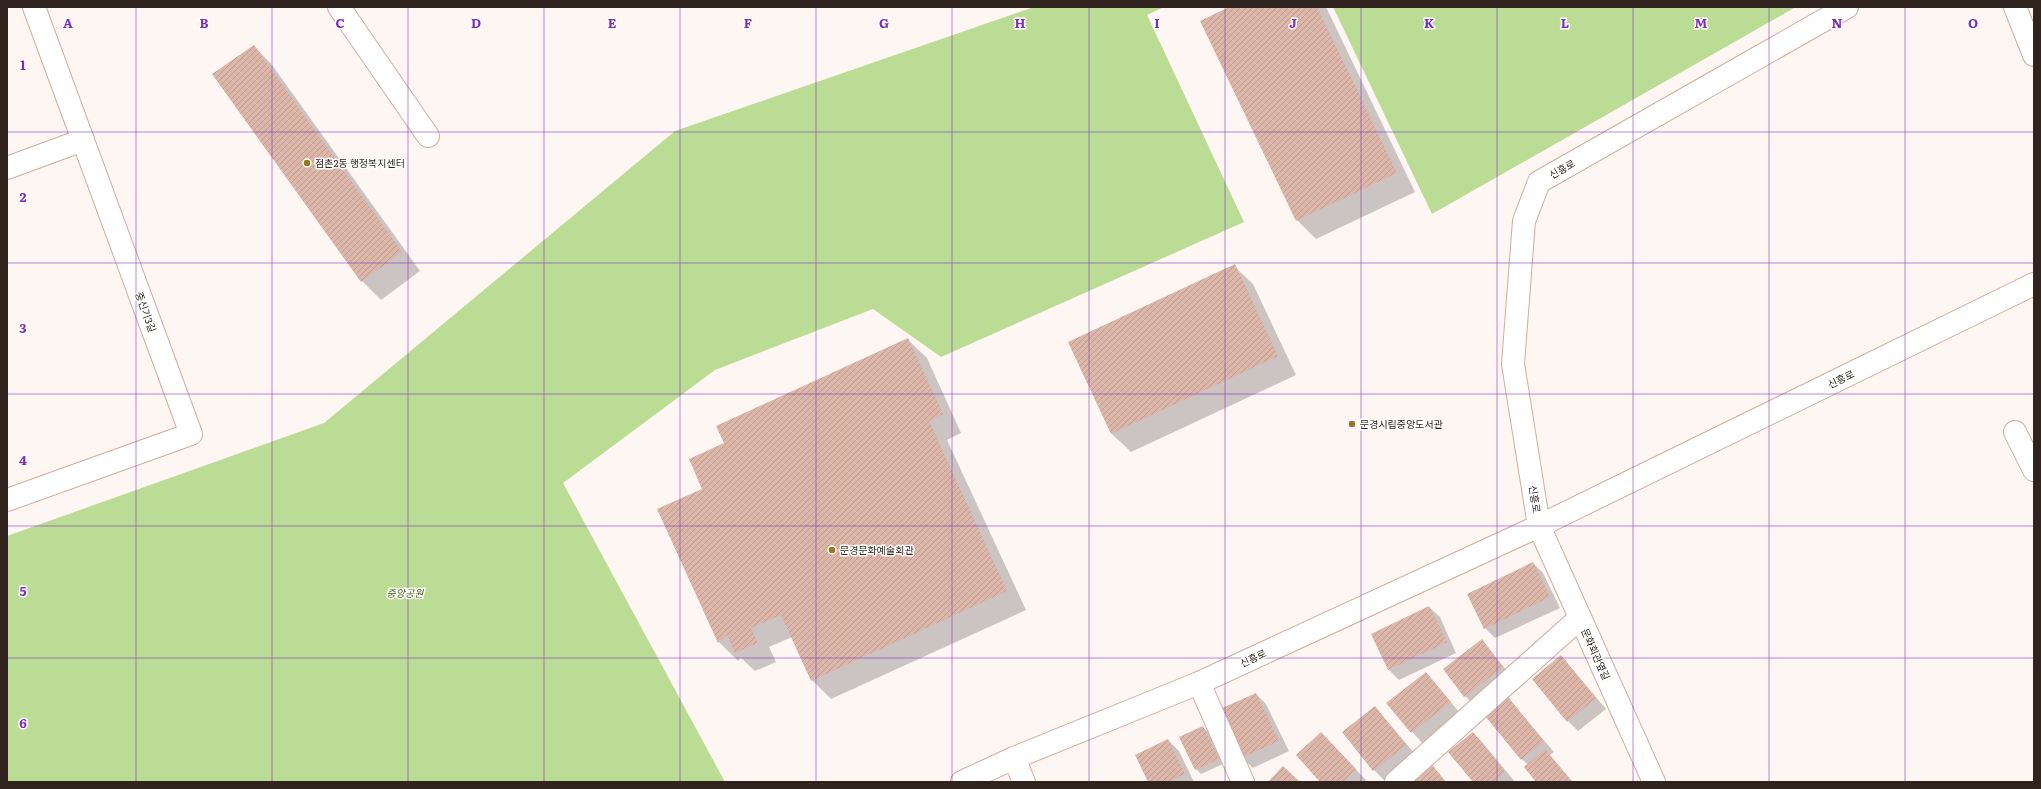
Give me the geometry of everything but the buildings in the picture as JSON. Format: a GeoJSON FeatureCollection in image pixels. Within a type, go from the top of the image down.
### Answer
{"type":"FeatureCollection","features":[{"type":"Feature","properties":{"kind":"street","name":"중신기3길"},"geometry":{"type":"LineString","coordinates":[[7,500],[191,434],[34,7]]}},
{"type":"Feature","properties":{"kind":"street"},"geometry":{"type":"LineString","coordinates":[[339,7],[428,136]]}},
{"type":"Feature","properties":{"kind":"street","name":"신흥로"},"geometry":{"type":"LineString","coordinates":[[1540,526],[1513,364],[1524,221],[1539,182],[1847,7]]}},
{"type":"Feature","properties":{"kind":"street"},"geometry":{"type":"LineString","coordinates":[[2015,7],[2034,55]]}},
{"type":"Feature","properties":{"kind":"street"},"geometry":{"type":"LineString","coordinates":[[7,168],[83,140]]}},
{"type":"Feature","properties":{"kind":"street","name":"신흥로"},"geometry":{"type":"LineString","coordinates":[[962,782],[1014,758],[1199,683],[1540,526],[2034,284]]}},
{"type":"Feature","properties":{"kind":"street"},"geometry":{"type":"LineString","coordinates":[[2015,432],[2034,470]]}},
{"type":"Feature","properties":{"kind":"street","name":"문화회관옆길"},"geometry":{"type":"LineString","coordinates":[[1540,526],[1654,782]]}},
{"type":"Feature","properties":{"kind":"street"},"geometry":{"type":"LineString","coordinates":[[1396,782],[1580,618]]}},
{"type":"Feature","properties":{"kind":"street"},"geometry":{"type":"LineString","coordinates":[[1199,683],[1243,782]]}},
{"type":"Feature","properties":{"kind":"street"},"geometry":{"type":"LineString","coordinates":[[1014,758],[1024,782]]}},
{"type":"Feature","properties":{"kind":"green space","name":"중앙공원"},"geometry":{"type":"Polygon","coordinates":[[[1034,7],[1164,7],[1147,15],[1244,222],[941,357],[873,309],[715,370],[563,483],[725,782],[7,782],[7,536],[324,423],[675,131],[1034,7]]]}},
{"type":"Feature","properties":{"kind":"green space"},"geometry":{"type":"Polygon","coordinates":[[[1333,7],[1796,7],[1432,214],[1333,7]]]}},
{"type":"Feature","properties":{"kind":"place","name":"점촌2동 행정복지센터"},"geometry":{"type":"Point","coordinates":[307,163]}},
{"type":"Feature","properties":{"kind":"place","name":"문경시립중앙도서관"},"geometry":{"type":"Point","coordinates":[1352,424]}},
{"type":"Feature","properties":{"kind":"place","name":"문경문화예술회관"},"geometry":{"type":"Point","coordinates":[832,550]}}]}
